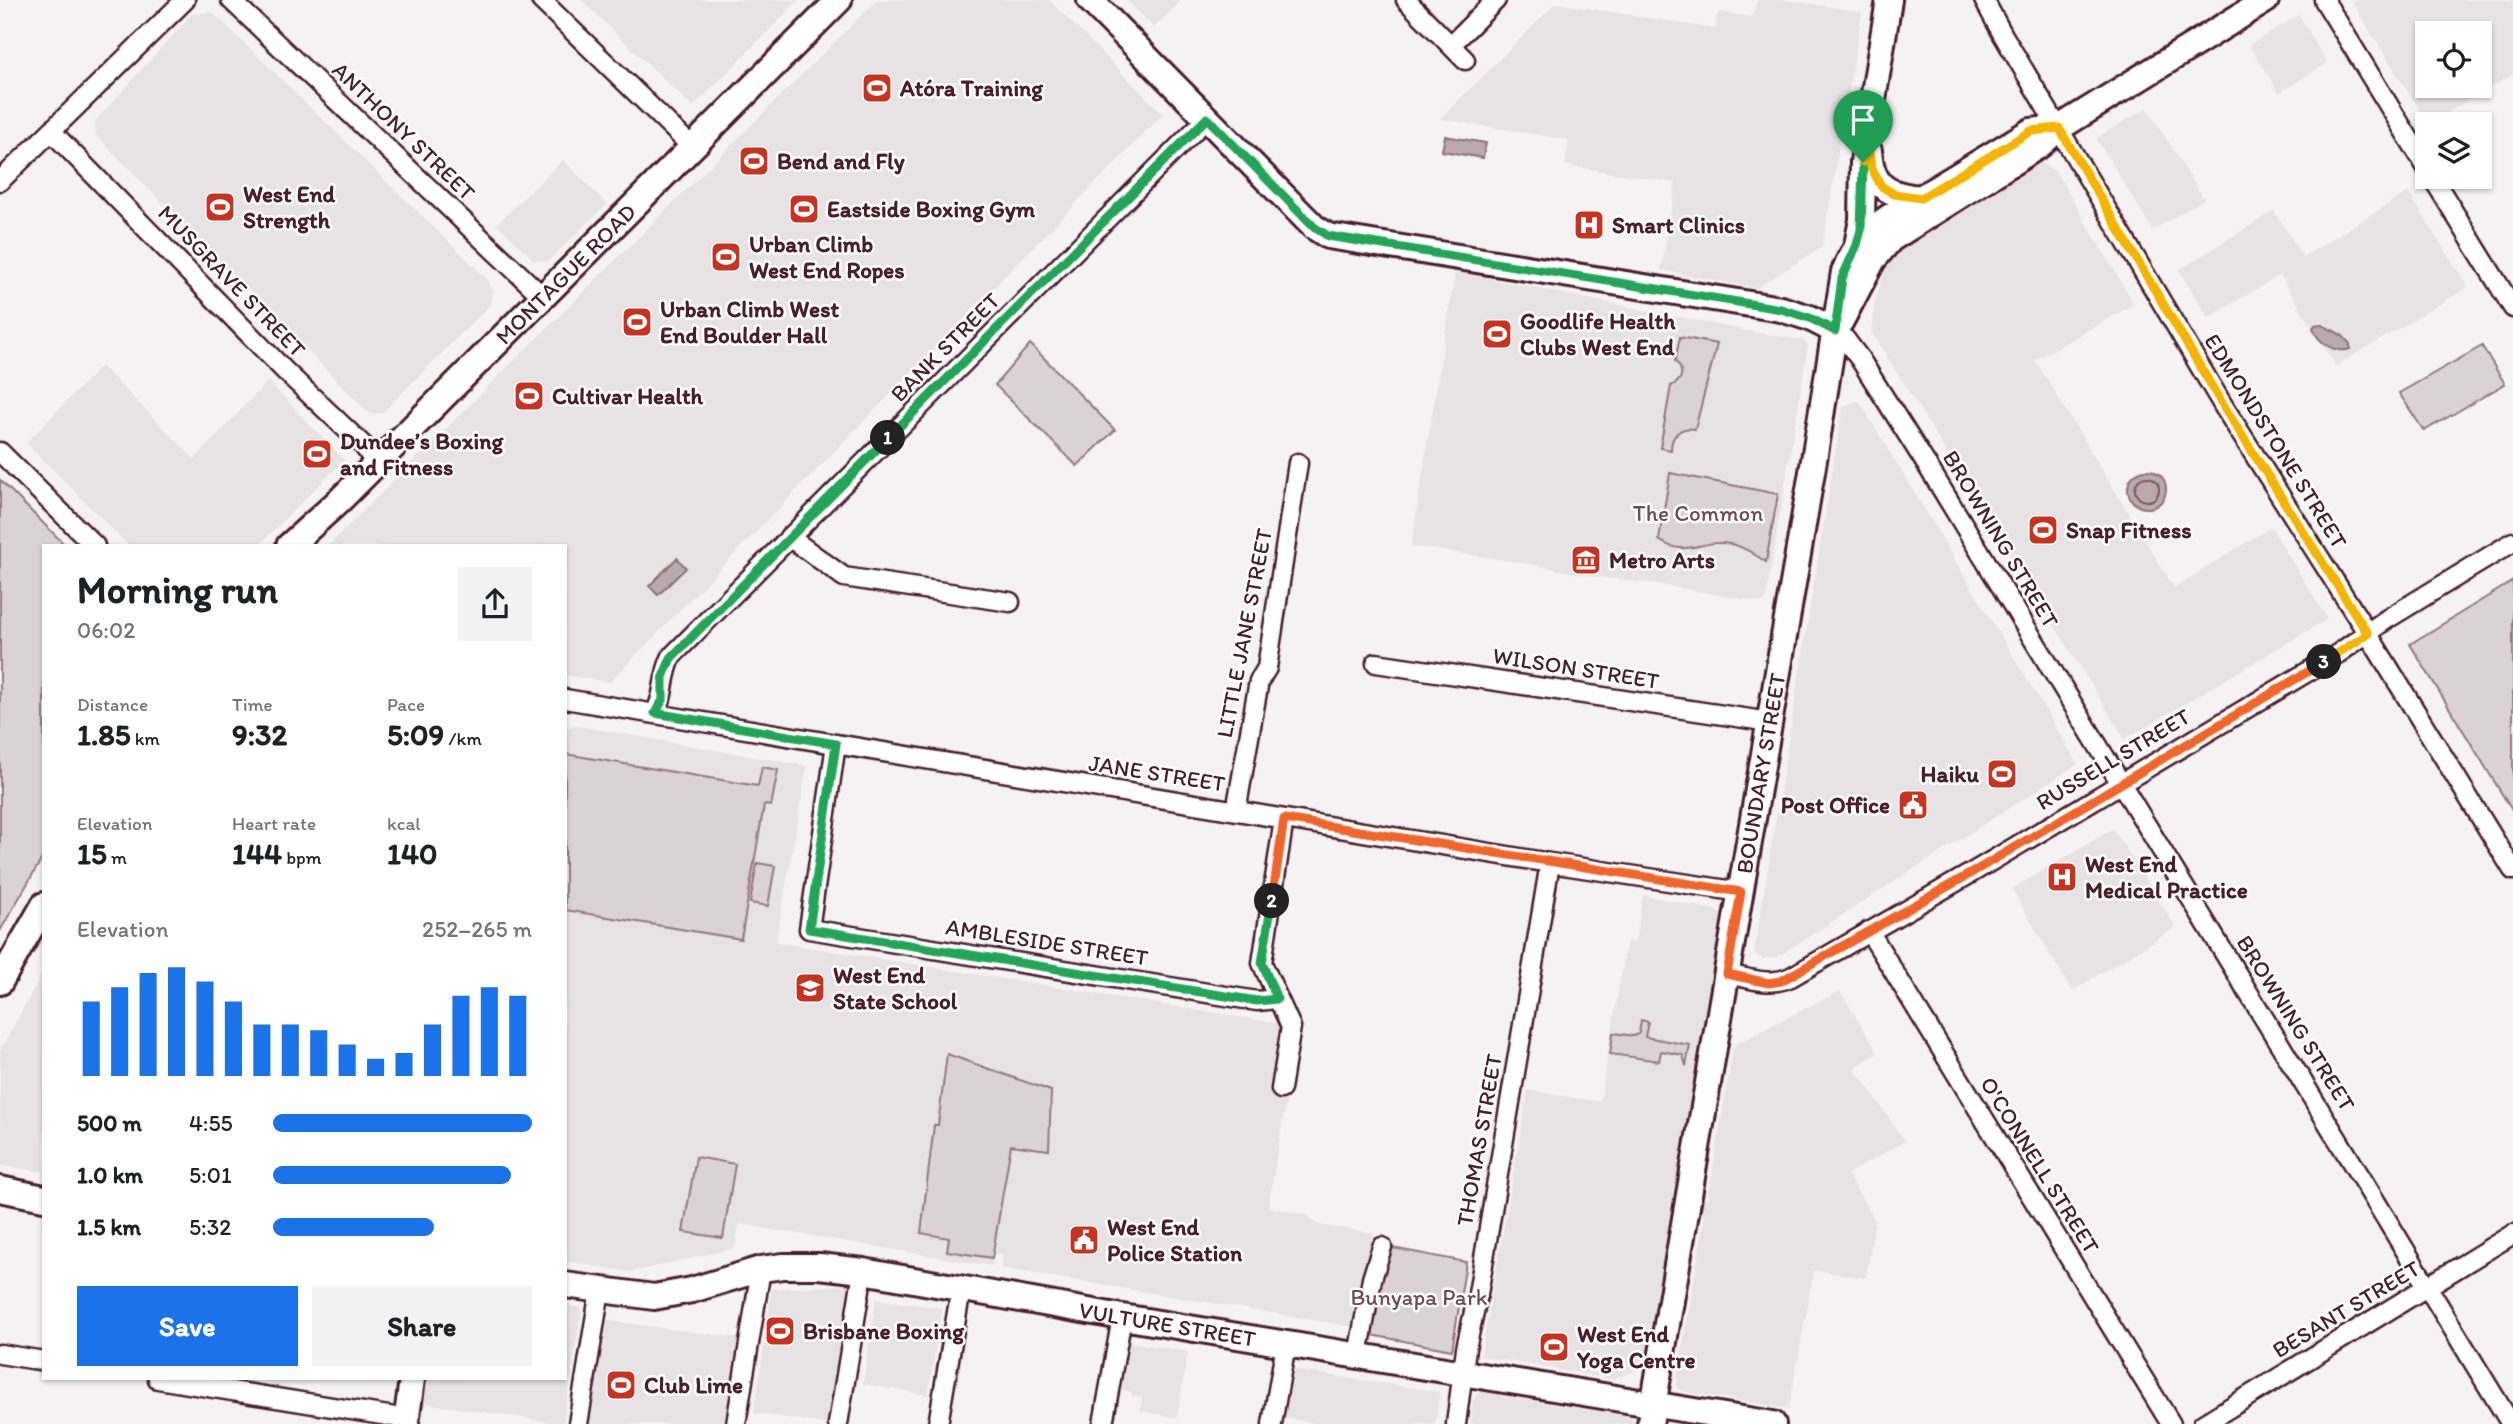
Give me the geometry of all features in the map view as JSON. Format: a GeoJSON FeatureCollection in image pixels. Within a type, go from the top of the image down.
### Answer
{"type":"FeatureCollection","features":[{"type":"Feature","properties":{"kind":"street"},"geometry":{"type":"LineString","coordinates":[[0,181],[185,0]]}},
{"type":"Feature","properties":{"kind":"street","name":"ANTHONY STREET"},"geometry":{"type":"LineString","coordinates":[[231,0],[543,297]]}},
{"type":"Feature","properties":{"kind":"street"},"geometry":{"type":"LineString","coordinates":[[541,0],[693,148]]}},
{"type":"Feature","properties":{"kind":"street","name":"MONTAGUE ROAD"},"geometry":{"type":"LineString","coordinates":[[291,544],[376,464],[839,0]]}},
{"type":"Feature","properties":{"kind":"street"},"geometry":{"type":"LineString","coordinates":[[1090,0],[1314,227],[1328,236],[1781,309],[1810,318],[1835,331],[1873,260],[1891,239],[2039,145],[2059,128],[2266,0]]}},
{"type":"Feature","properties":{"kind":"street"},"geometry":{"type":"LineString","coordinates":[[1406,0],[1465,60]]}},
{"type":"Feature","properties":{"kind":"street"},"geometry":{"type":"LineString","coordinates":[[1451,45],[1496,0]]}},
{"type":"Feature","properties":{"kind":"street"},"geometry":{"type":"LineString","coordinates":[[1857,245],[1863,206],[1861,173],[1889,0]]}},
{"type":"Feature","properties":{"kind":"street","name":"EDMONDSTONE STREET"},"geometry":{"type":"LineString","coordinates":[[1970,0],[2003,35]]}},
{"type":"Feature","properties":{"kind":"street","name":"EDMONDSTONE STREET"},"geometry":{"type":"LineString","coordinates":[[1984,0],[2224,407],[2513,870]]}},
{"type":"Feature","properties":{"kind":"street"},"geometry":{"type":"LineString","coordinates":[[2324,0],[2415,148]]}},
{"type":"Feature","properties":{"kind":"street","name":"BANK STREET"},"geometry":{"type":"LineString","coordinates":[[655,713],[663,700],[663,677],[671,658],[1207,118]]}},
{"type":"Feature","properties":{"kind":"street"},"geometry":{"type":"LineString","coordinates":[[1857,245],[1879,223],[2031,131],[2059,128]]}},
{"type":"Feature","properties":{"kind":"street","name":"MUSGRAVE STREET"},"geometry":{"type":"LineString","coordinates":[[52,132],[285,371],[364,446],[376,464]]}},
{"type":"Feature","properties":{"kind":"street"},"geometry":{"type":"LineString","coordinates":[[1867,136],[1871,167],[1881,186],[1894,194],[1921,198]]}},
{"type":"Feature","properties":{"kind":"street"},"geometry":{"type":"LineString","coordinates":[[2439,189],[2513,309]]}},
{"type":"Feature","properties":{"kind":"street","name":"BOUNDARY STREET"},"geometry":{"type":"LineString","coordinates":[[1652,1414],[1770,722],[1842,278],[1857,245]]}},
{"type":"Feature","properties":{"kind":"street","name":"BROWNING STREET"},"geometry":{"type":"LineString","coordinates":[[1835,331],[1860,359],[1965,526],[2511,1424]]}},
{"type":"Feature","properties":{"kind":"street"},"geometry":{"type":"LineString","coordinates":[[0,452],[93,544]]}},
{"type":"Feature","properties":{"kind":"street","name":"LITTLE JANE STREET"},"geometry":{"type":"LineString","coordinates":[[1236,811],[1258,681],[1266,668],[1298,463]]}},
{"type":"Feature","properties":{"kind":"street"},"geometry":{"type":"LineString","coordinates":[[789,537],[844,577],[1010,602]]}},
{"type":"Feature","properties":{"kind":"street","name":"RUSSELL STREET"},"geometry":{"type":"LineString","coordinates":[[1727,974],[1769,983],[1781,981],[1968,875],[2339,653],[2387,619],[2513,542]]}},
{"type":"Feature","properties":{"kind":"street","name":"WILSON STREET"},"geometry":{"type":"LineString","coordinates":[[1376,663],[1770,722]]}},
{"type":"Feature","properties":{"kind":"street","name":"JANE STREET"},"geometry":{"type":"LineString","coordinates":[[567,699],[1550,863],[1741,892]]}},
{"type":"Feature","properties":{"kind":"street","name":"AMBLESIDE STREET"},"geometry":{"type":"LineString","coordinates":[[836,744],[809,929],[1257,1001],[1277,999]]}},
{"type":"Feature","properties":{"kind":"street"},"geometry":{"type":"LineString","coordinates":[[1281,1088],[1291,1027],[1262,963],[1284,819]]}},
{"type":"Feature","properties":{"kind":"street","name":"THOMAS STREET"},"geometry":{"type":"LineString","coordinates":[[1456,1424],[1466,1348],[1478,1294],[1550,863]]}},
{"type":"Feature","properties":{"kind":"street"},"geometry":{"type":"LineString","coordinates":[[0,982],[41,918]]}},
{"type":"Feature","properties":{"kind":"street","name":"O'CONNELL STREET"},"geometry":{"type":"LineString","coordinates":[[1868,931],[2171,1424]]}},
{"type":"Feature","properties":{"kind":"street"},"geometry":{"type":"LineString","coordinates":[[0,1189],[42,1198]]}},
{"type":"Feature","properties":{"kind":"street","name":"BESANT STREET"},"geometry":{"type":"LineString","coordinates":[[2203,1424],[2513,1234]]}},
{"type":"Feature","properties":{"kind":"street"},"geometry":{"type":"LineString","coordinates":[[1358,1355],[1372,1279],[1382,1247]]}},
{"type":"Feature","properties":{"kind":"street","name":"VULTURE STREET"},"geometry":{"type":"LineString","coordinates":[[567,1285],[654,1297],[692,1290],[761,1269],[819,1266],[863,1271],[1463,1373],[1652,1414],[1773,1424]]}},
{"type":"Feature","properties":{"kind":"street"},"geometry":{"type":"LineString","coordinates":[[736,1424],[761,1269]]}},
{"type":"Feature","properties":{"kind":"street"},"geometry":{"type":"LineString","coordinates":[[838,1424],[863,1271]]}},
{"type":"Feature","properties":{"kind":"street"},"geometry":{"type":"LineString","coordinates":[[938,1424],[961,1289]]}},
{"type":"Feature","properties":{"kind":"street"},"geometry":{"type":"LineString","coordinates":[[578,1424],[600,1290]]}},
{"type":"Feature","properties":{"kind":"street"},"geometry":{"type":"LineString","coordinates":[[1103,1424],[1122,1317]]}},
{"type":"Feature","properties":{"kind":"street"},"geometry":{"type":"LineString","coordinates":[[1272,1424],[1286,1344]]}},
{"type":"Feature","properties":{"kind":"street"},"geometry":{"type":"LineString","coordinates":[[0,1354],[42,1361]]}},
{"type":"Feature","properties":{"kind":"street"},"geometry":{"type":"LineString","coordinates":[[164,1380],[407,1422],[412,1380]]}},
{"type":"Feature","properties":{"kind":"shaded area"},"geometry":{"type":"Polygon","coordinates":[[[581,0],[799,0],[693,107],[581,0]]]}},
{"type":"Feature","properties":{"kind":"shaded area"},"geometry":{"type":"Polygon","coordinates":[[[877,0],[1049,0],[1163,114],[610,682],[567,675],[567,544],[330,544],[877,0]]]}},
{"type":"Feature","properties":{"kind":"shaded area"},"geometry":{"type":"Polygon","coordinates":[[[1127,0],[1182,0],[1154,28],[1127,0]]]}},
{"type":"Feature","properties":{"kind":"shaded area"},"geometry":{"type":"Polygon","coordinates":[[[1757,0],[1788,0],[1862,12],[1822,247],[1756,288],[1661,270],[1676,183],[1565,165],[1569,140],[1440,119],[1556,3],[1715,29],[1718,12],[1752,17],[1757,0]]]}},
{"type":"Feature","properties":{"kind":"shaded area"},"geometry":{"type":"Polygon","coordinates":[[[2351,0],[2513,0],[2513,74],[2492,86],[2492,21],[2415,21],[2415,98],[2472,98],[2448,112],[2421,112],[2351,0]]]}},
{"type":"Feature","properties":{"kind":"shaded area"},"geometry":{"type":"Polygon","coordinates":[[[212,12],[488,280],[493,291],[491,304],[382,413],[372,414],[367,411],[96,135],[95,121],[192,14],[212,12]]]}},
{"type":"Feature","properties":{"kind":"shaded area"},"geometry":{"type":"Polygon","coordinates":[[[2299,15],[2327,63],[2279,93],[2249,45],[2299,15]]]}},
{"type":"Feature","properties":{"kind":"shaded area"},"geometry":{"type":"Polygon","coordinates":[[[2147,108],[2204,199],[2153,230],[2096,138],[2147,108]]]}},
{"type":"Feature","properties":{"kind":"shaded area"},"geometry":{"type":"Polygon","coordinates":[[[563,160],[607,204],[548,261],[534,260],[497,224],[563,160]]]}},
{"type":"Feature","properties":{"kind":"shaded area"},"geometry":{"type":"Polygon","coordinates":[[[2037,160],[2056,172],[2134,304],[2035,360],[2174,588],[2271,527],[2327,619],[2125,739],[1871,331],[1875,303],[1888,258],[1906,241],[2037,160]]]}},
{"type":"Feature","properties":{"kind":"shaded area"},"geometry":{"type":"Polygon","coordinates":[[[2408,192],[2468,287],[2336,366],[2280,275],[2208,318],[2179,270],[2274,211],[2303,257],[2408,192]]]}},
{"type":"Feature","properties":{"kind":"shaded area"},"geometry":{"type":"Polygon","coordinates":[[[1455,272],[1803,340],[1808,346],[1765,603],[1411,546],[1455,272]]]}},
{"type":"Feature","properties":{"kind":"shaded area"},"geometry":{"type":"Polygon","coordinates":[[[101,366],[195,459],[268,381],[344,460],[260,544],[127,544],[26,443],[101,366]]]}},
{"type":"Feature","properties":{"kind":"shaded area"},"geometry":{"type":"Polygon","coordinates":[[[1859,401],[2078,764],[1777,957],[1762,959],[1754,953],[1843,406],[1859,401]]]}},
{"type":"Feature","properties":{"kind":"shaded area","name":"West End State School"},"geometry":{"type":"Polygon","coordinates":[[[572,725],[807,766],[776,942],[1276,1023],[1282,1030],[1272,1098],[1286,1101],[1268,1207],[1307,1215],[1318,1225],[1373,1233],[1355,1327],[1001,1268],[1002,1254],[993,1253],[992,1266],[739,1224],[735,1248],[631,1272],[567,1261],[567,730],[572,725]]]}},
{"type":"Feature","properties":{"kind":"shaded area"},"geometry":{"type":"Polygon","coordinates":[[[2113,829],[2176,927],[2072,991],[2012,889],[2113,829]]]}},
{"type":"Feature","properties":{"kind":"shaded area"},"geometry":{"type":"Polygon","coordinates":[[[1643,895],[1714,910],[1724,917],[1647,1354],[1633,1372],[1612,1379],[1481,1356],[1528,1090],[1600,1102],[1627,941],[1635,942],[1643,895]]]}},
{"type":"Feature","properties":{"kind":"shaded area"},"geometry":{"type":"Polygon","coordinates":[[[42,974],[42,1172],[0,1165],[0,1051],[42,974]]]}},
{"type":"Feature","properties":{"kind":"shaded area"},"geometry":{"type":"Polygon","coordinates":[[[1840,991],[1878,1053],[1854,1068],[1905,1141],[1847,1174],[1875,1220],[1866,1278],[1814,1270],[1789,1409],[1680,1391],[1677,1378],[1705,1217],[1699,1212],[1701,1200],[1708,1198],[1734,1045],[1840,991]]]}},
{"type":"Feature","properties":{"kind":"shaded area"},"geometry":{"type":"Polygon","coordinates":[[[849,1285],[827,1424],[754,1413],[772,1289],[849,1285]]]}},
{"type":"Feature","properties":{"kind":"shaded area"},"geometry":{"type":"Polygon","coordinates":[[[876,1299],[942,1308],[928,1395],[863,1384],[876,1299]]]}},
{"type":"Feature","properties":{"kind":"shaded area"},"geometry":{"type":"Polygon","coordinates":[[[567,1305],[582,1308],[563,1424],[424,1403],[427,1380],[567,1380],[567,1305]]]}},
{"type":"Feature","properties":{"kind":"shaded area"},"geometry":{"type":"Polygon","coordinates":[[[602,1320],[738,1338],[724,1424],[584,1424],[602,1320]]]}},
{"type":"Feature","properties":{"kind":"shaded area"},"geometry":{"type":"Polygon","coordinates":[[[1130,1342],[1188,1352],[1177,1418],[1140,1411],[1142,1397],[1122,1390],[1130,1342]]]}},
{"type":"Feature","properties":{"kind":"shaded area"},"geometry":{"type":"Polygon","coordinates":[[[1294,1370],[1440,1392],[1435,1424],[1319,1424],[1285,1418],[1294,1370]]]}},
{"type":"Feature","properties":{"kind":"shaded area"},"geometry":{"type":"Polygon","coordinates":[[[1484,1389],[1493,1390],[1505,1397],[1626,1416],[1633,1419],[1635,1424],[1471,1424],[1472,1403],[1476,1395],[1484,1389]]]}},
{"type":"Feature","properties":{"kind":"green space"},"geometry":{"type":"Polygon","coordinates":[[[1680,337],[1717,344],[1695,429],[1685,429],[1677,433],[1671,450],[1660,448],[1671,386],[1681,375],[1675,361],[1680,337]]]}},
{"type":"Feature","properties":{"kind":"green space"},"geometry":{"type":"Polygon","coordinates":[[[1030,344],[1115,430],[1077,466],[995,385],[1030,344]]]}},
{"type":"Feature","properties":{"kind":"green space"},"geometry":{"type":"Polygon","coordinates":[[[2482,346],[2505,384],[2424,431],[2399,393],[2482,346]]]}},
{"type":"Feature","properties":{"kind":"green space","name":"The Common"},"geometry":{"type":"Polygon","coordinates":[[[1670,473],[1778,494],[1766,562],[1730,544],[1677,548],[1659,540],[1670,473]]]}},
{"type":"Feature","properties":{"kind":"green space"},"geometry":{"type":"Polygon","coordinates":[[[0,480],[64,544],[42,544],[42,858],[0,931],[0,480]]]}},
{"type":"Feature","properties":{"kind":"green space"},"geometry":{"type":"Polygon","coordinates":[[[2513,581],[2513,812],[2410,644],[2513,581]]]}},
{"type":"Feature","properties":{"kind":"green space"},"geometry":{"type":"Polygon","coordinates":[[[567,754],[758,786],[762,767],[778,770],[771,806],[764,805],[741,939],[567,910],[567,754]]]}},
{"type":"Feature","properties":{"kind":"green space"},"geometry":{"type":"Polygon","coordinates":[[[757,863],[775,866],[768,906],[750,903],[757,863]]]}},
{"type":"Feature","properties":{"kind":"green space"},"geometry":{"type":"Polygon","coordinates":[[[1641,1020],[1648,1022],[1645,1037],[1690,1045],[1686,1066],[1683,1055],[1661,1051],[1659,1061],[1610,1054],[1613,1033],[1634,1036],[1639,1033],[1641,1020]]]}},
{"type":"Feature","properties":{"kind":"green space"},"geometry":{"type":"Polygon","coordinates":[[[947,1054],[1051,1091],[1049,1150],[1011,1145],[992,1258],[947,1251],[949,1238],[921,1233],[934,1125],[938,1125],[947,1054]]]}},
{"type":"Feature","properties":{"kind":"green space"},"geometry":{"type":"Polygon","coordinates":[[[696,1157],[735,1164],[723,1238],[683,1232],[696,1157]]]}},
{"type":"Feature","properties":{"kind":"green space","name":"Bunyapa Park"},"geometry":{"type":"Polygon","coordinates":[[[1387,1247],[1466,1262],[1452,1350],[1371,1335],[1387,1247]]]}},
{"type":"Feature","properties":{"kind":"water"},"geometry":{"type":"Polygon","coordinates":[[[1445,136],[1486,143],[1483,158],[1442,151],[1445,136]]]}},
{"type":"Feature","properties":{"kind":"water"},"geometry":{"type":"Polygon","coordinates":[[[2320,324],[2342,335],[2350,344],[2350,349],[2338,350],[2323,342],[2313,328],[2320,324]]]}},
{"type":"Feature","properties":{"kind":"water"},"geometry":{"type":"Polygon","coordinates":[[[2147,470],[2160,476],[2166,489],[2160,502],[2147,508],[2134,502],[2128,489],[2134,476],[2147,470]]]}},
{"type":"Feature","properties":{"kind":"water"},"geometry":{"type":"Polygon","coordinates":[[[677,558],[686,568],[658,595],[649,586],[677,558]]]}},
{"type":"Feature","properties":{"kind":"place","name":"Atóra Training"},"geometry":{"type":"Point","coordinates":[877,88]}},
{"type":"Feature","properties":{"kind":"place","name":"Bend and Fly"},"geometry":{"type":"Point","coordinates":[754,161]}},
{"type":"Feature","properties":{"kind":"place","name":"West End Strength"},"geometry":{"type":"Point","coordinates":[220,207]}},
{"type":"Feature","properties":{"kind":"place","name":"Eastside Boxing Gym"},"geometry":{"type":"Point","coordinates":[804,209]}},
{"type":"Feature","properties":{"kind":"place","name":"Smart Clinics"},"geometry":{"type":"Point","coordinates":[1589,225]}},
{"type":"Feature","properties":{"kind":"place","name":"Urban Climb West End Ropes"},"geometry":{"type":"Point","coordinates":[726,257]}},
{"type":"Feature","properties":{"kind":"place","name":"Urban Climb West End Boulder Hall"},"geometry":{"type":"Point","coordinates":[637,322]}},
{"type":"Feature","properties":{"kind":"place","name":"Goodlife Health Clubs West End"},"geometry":{"type":"Point","coordinates":[1497,334]}},
{"type":"Feature","properties":{"kind":"place","name":"Cultivar Health"},"geometry":{"type":"Point","coordinates":[529,396]}},
{"type":"Feature","properties":{"kind":"place","name":"Dundee’s Boxing and Fitness"},"geometry":{"type":"Point","coordinates":[317,454]}},
{"type":"Feature","properties":{"kind":"place","name":"Snap Fitness"},"geometry":{"type":"Point","coordinates":[2043,530]}},
{"type":"Feature","properties":{"kind":"place","name":"Metro Arts"},"geometry":{"type":"Point","coordinates":[1586,560]}},
{"type":"Feature","properties":{"kind":"place","name":"Haiku"},"geometry":{"type":"Point","coordinates":[2002,774]}},
{"type":"Feature","properties":{"kind":"place","name":"Post Office"},"geometry":{"type":"Point","coordinates":[1913,805]}},
{"type":"Feature","properties":{"kind":"place","name":"West End Medical Practice"},"geometry":{"type":"Point","coordinates":[2062,877]}},
{"type":"Feature","properties":{"kind":"place","name":"West End State School"},"geometry":{"type":"Point","coordinates":[810,988]}},
{"type":"Feature","properties":{"kind":"place","name":"West End Police Station"},"geometry":{"type":"Point","coordinates":[1084,1240]}},
{"type":"Feature","properties":{"kind":"place","name":"Brisbane Boxing"},"geometry":{"type":"Point","coordinates":[780,1331]}},
{"type":"Feature","properties":{"kind":"place","name":"West End Yoga Centre"},"geometry":{"type":"Point","coordinates":[1554,1347]}},
{"type":"Feature","properties":{"kind":"place","name":"Club Lime"},"geometry":{"type":"Point","coordinates":[621,1385]}},
{"type":"Feature","properties":{"kind":"route"},"geometry":{"type":"LineString","coordinates":[[1207,118],[1314,227],[1328,236],[1781,309],[1820,322],[1835,331],[1842,278],[1861,230],[1863,162],[1867,136],[1871,167],[1881,186],[1894,194],[1921,198],[2031,131],[2059,128],[2224,407],[2368,634],[1968,875],[1791,977],[1769,983],[1727,974],[1741,892],[1284,819],[1262,963],[1277,999],[1257,1001],[809,929],[836,744],[655,713],[663,700],[663,677],[672,656],[1207,118]]}}]}
